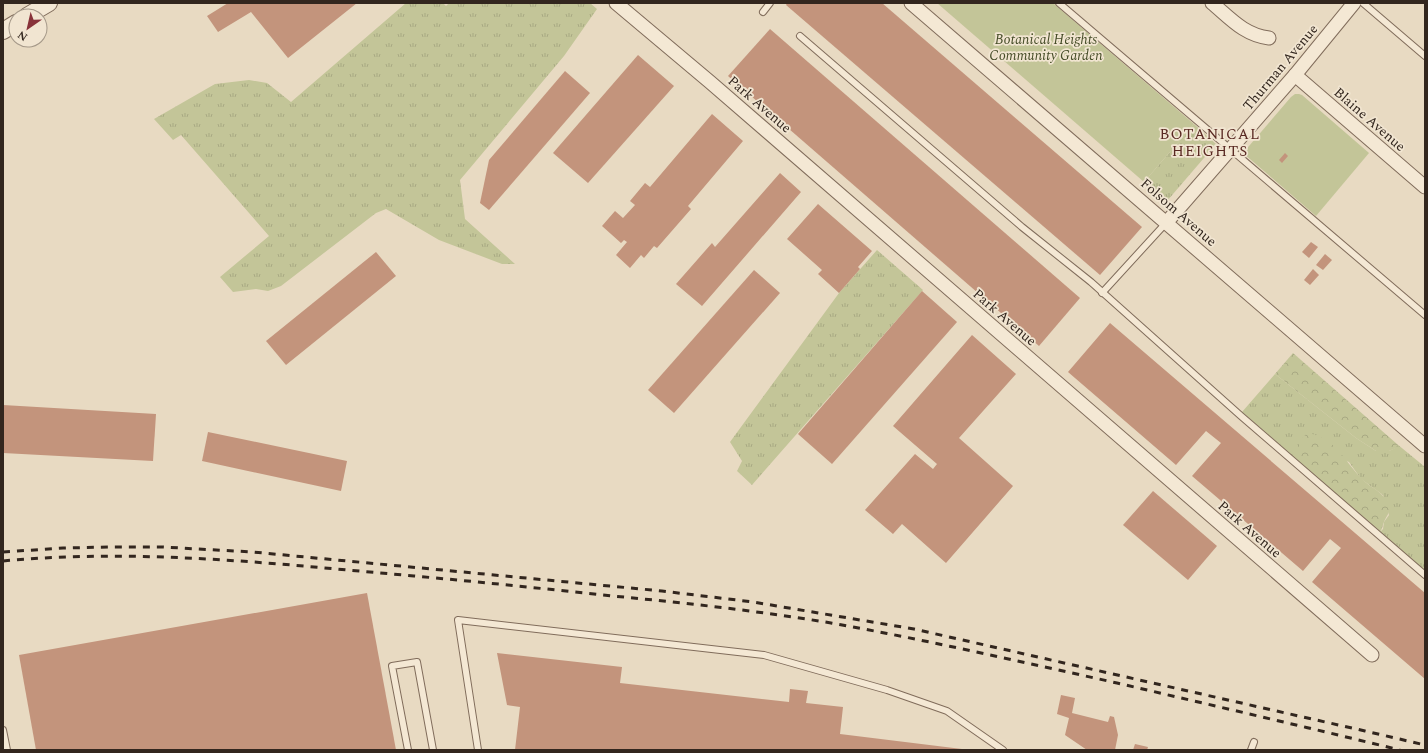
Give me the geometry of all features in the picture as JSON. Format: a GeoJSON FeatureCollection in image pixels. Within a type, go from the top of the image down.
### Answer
{"type":"FeatureCollection","features":[{"type":"Feature","properties":{"kind":"street","name":"Park Avenue"},"geometry":{"type":"LineString","coordinates":[[616,3],[710,82],[1372,656]]}},
{"type":"Feature","properties":{"kind":"street","name":"Folsom Avenue"},"geometry":{"type":"LineString","coordinates":[[911,3],[1425,446]]}},
{"type":"Feature","properties":{"kind":"street"},"geometry":{"type":"LineString","coordinates":[[1212,3],[1249,33],[1259,37],[1269,38]]}},
{"type":"Feature","properties":{"kind":"street","name":"Thurman Avenue"},"geometry":{"type":"LineString","coordinates":[[1166,223],[1295,75],[1354,3]]}},
{"type":"Feature","properties":{"kind":"street","name":"Blaine Avenue"},"geometry":{"type":"LineString","coordinates":[[1295,75],[1425,187]]}},
{"type":"Feature","properties":{"kind":"lane"},"geometry":{"type":"LineString","coordinates":[[763,12],[770,3]]}},
{"type":"Feature","properties":{"kind":"lane"},"geometry":{"type":"LineString","coordinates":[[1059,3],[1425,315]]}},
{"type":"Feature","properties":{"kind":"lane"},"geometry":{"type":"LineString","coordinates":[[1363,3],[1425,56]]}},
{"type":"Feature","properties":{"kind":"lane"},"geometry":{"type":"LineString","coordinates":[[800,36],[1022,227],[1091,282],[1425,575]]}},
{"type":"Feature","properties":{"kind":"lane"},"geometry":{"type":"LineString","coordinates":[[1102,293],[1166,223]]}},
{"type":"Feature","properties":{"kind":"lane"},"geometry":{"type":"LineString","coordinates":[[478,750],[458,620],[764,655],[887,690],[947,711],[1003,750]]}},
{"type":"Feature","properties":{"kind":"lane"},"geometry":{"type":"LineString","coordinates":[[408,750],[392,666],[417,662],[433,750]]}},
{"type":"Feature","properties":{"kind":"lane"},"geometry":{"type":"LineString","coordinates":[[3,730],[7,750]]}},
{"type":"Feature","properties":{"kind":"lane"},"geometry":{"type":"LineString","coordinates":[[1251,750],[1254,742]]}},
{"type":"Feature","properties":{"kind":"green space"},"geometry":{"type":"Polygon","coordinates":[[[406,3],[443,3],[446,6],[449,3],[590,3],[597,9],[564,56],[460,180],[465,219],[515,264],[502,264],[439,240],[386,209],[376,213],[281,286],[268,291],[256,289],[233,292],[220,277],[269,236],[181,135],[173,140],[154,119],[215,84],[249,80],[267,83],[291,102],[406,3]]]}},
{"type":"Feature","properties":{"kind":"green space","name":"Botanical Heights Community Garden"},"geometry":{"type":"Polygon","coordinates":[[[937,3],[1053,3],[1194,124],[1144,182],[937,3]]]}},
{"type":"Feature","properties":{"kind":"green space"},"geometry":{"type":"Polygon","coordinates":[[[1295,94],[1302,95],[1369,153],[1316,216],[1243,153],[1295,94]]]}},
{"type":"Feature","properties":{"kind":"green space"},"geometry":{"type":"Polygon","coordinates":[[[1194,124],[1216,144],[1167,201],[1144,182],[1194,124]]]}},
{"type":"Feature","properties":{"kind":"green space"},"geometry":{"type":"Polygon","coordinates":[[[877,250],[923,290],[752,485],[737,471],[742,461],[730,442],[839,293],[877,250]]]}},
{"type":"Feature","properties":{"kind":"green space"},"geometry":{"type":"Polygon","coordinates":[[[1293,353],[1397,444],[1396,448],[1389,451],[1376,451],[1356,438],[1275,374],[1293,353]]]}},
{"type":"Feature","properties":{"kind":"green space"},"geometry":{"type":"Polygon","coordinates":[[[1275,374],[1356,438],[1376,451],[1389,451],[1395,448],[1397,444],[1425,467],[1425,571],[1380,532],[1383,529],[1384,522],[1389,515],[1383,495],[1361,479],[1349,462],[1299,442],[1299,462],[1242,412],[1275,374]]]}},
{"type":"Feature","properties":{"kind":"green space"},"geometry":{"type":"Polygon","coordinates":[[[1307,433],[1325,439],[1332,444],[1363,480],[1385,498],[1390,506],[1390,509],[1380,532],[1299,462],[1299,442],[1307,433]]]}},
{"type":"Feature","properties":{"kind":"building"},"geometry":{"type":"Polygon","coordinates":[[[228,3],[357,3],[288,58],[251,12],[218,32],[207,16],[228,3]]]}},
{"type":"Feature","properties":{"kind":"building"},"geometry":{"type":"Polygon","coordinates":[[[787,3],[882,3],[1142,227],[1100,275],[786,5],[787,3]]]}},
{"type":"Feature","properties":{"kind":"building"},"geometry":{"type":"Polygon","coordinates":[[[770,29],[1080,298],[1039,346],[728,76],[770,29]]]}},
{"type":"Feature","properties":{"kind":"building"},"geometry":{"type":"Polygon","coordinates":[[[638,55],[674,86],[588,183],[553,153],[638,55]]]}},
{"type":"Feature","properties":{"kind":"building"},"geometry":{"type":"Polygon","coordinates":[[[565,71],[590,93],[489,210],[480,203],[489,160],[565,71]]]}},
{"type":"Feature","properties":{"kind":"building"},"geometry":{"type":"Polygon","coordinates":[[[712,114],[743,141],[688,206],[691,209],[657,248],[654,246],[644,258],[641,255],[630,268],[616,255],[627,242],[624,240],[621,243],[602,226],[615,211],[623,218],[635,205],[630,201],[645,183],[650,187],[712,114]]]}},
{"type":"Feature","properties":{"kind":"building"},"geometry":{"type":"Polygon","coordinates":[[[1285,153],[1288,156],[1282,163],[1279,160],[1285,153]]]}},
{"type":"Feature","properties":{"kind":"building"},"geometry":{"type":"Polygon","coordinates":[[[780,173],[801,192],[702,306],[676,284],[712,243],[715,247],[780,173]]]}},
{"type":"Feature","properties":{"kind":"building"},"geometry":{"type":"Polygon","coordinates":[[[818,204],[872,251],[858,267],[860,269],[839,293],[818,274],[822,270],[787,239],[818,204]]]}},
{"type":"Feature","properties":{"kind":"building"},"geometry":{"type":"Polygon","coordinates":[[[1311,242],[1318,247],[1309,258],[1302,252],[1311,242]]]}},
{"type":"Feature","properties":{"kind":"building"},"geometry":{"type":"Polygon","coordinates":[[[376,252],[396,276],[286,365],[266,341],[376,252]]]}},
{"type":"Feature","properties":{"kind":"building"},"geometry":{"type":"Polygon","coordinates":[[[1325,254],[1332,260],[1323,270],[1316,265],[1325,254]]]}},
{"type":"Feature","properties":{"kind":"building"},"geometry":{"type":"Polygon","coordinates":[[[1313,269],[1319,275],[1310,285],[1304,280],[1313,269]]]}},
{"type":"Feature","properties":{"kind":"building"},"geometry":{"type":"Polygon","coordinates":[[[754,270],[780,293],[674,413],[648,390],[754,270]]]}},
{"type":"Feature","properties":{"kind":"building"},"geometry":{"type":"Polygon","coordinates":[[[922,291],[957,322],[832,464],[798,434],[922,291]]]}},
{"type":"Feature","properties":{"kind":"building"},"geometry":{"type":"Polygon","coordinates":[[[1110,323],[1425,593],[1425,679],[1312,582],[1341,548],[1330,539],[1303,571],[1192,476],[1221,443],[1206,431],[1176,465],[1068,372],[1110,323]]]}},
{"type":"Feature","properties":{"kind":"building"},"geometry":{"type":"Polygon","coordinates":[[[972,335],[1016,374],[959,438],[1013,486],[946,563],[902,524],[893,534],[865,510],[915,454],[933,469],[937,464],[893,426],[972,335]]]}},
{"type":"Feature","properties":{"kind":"building"},"geometry":{"type":"Polygon","coordinates":[[[3,405],[156,414],[153,461],[3,453],[3,405]]]}},
{"type":"Feature","properties":{"kind":"building"},"geometry":{"type":"Polygon","coordinates":[[[208,432],[347,461],[341,491],[202,461],[208,432]]]}},
{"type":"Feature","properties":{"kind":"building"},"geometry":{"type":"Polygon","coordinates":[[[1153,491],[1217,546],[1188,580],[1123,525],[1153,491]]]}},
{"type":"Feature","properties":{"kind":"building"},"geometry":{"type":"Polygon","coordinates":[[[367,593],[396,750],[36,750],[19,655],[367,593]]]}},
{"type":"Feature","properties":{"kind":"building"},"geometry":{"type":"Polygon","coordinates":[[[497,653],[622,667],[620,683],[789,702],[790,689],[808,691],[806,703],[843,707],[840,734],[970,750],[515,750],[520,707],[507,705],[497,653]]]}},
{"type":"Feature","properties":{"kind":"building"},"geometry":{"type":"Polygon","coordinates":[[[1061,695],[1075,698],[1072,713],[1108,722],[1110,716],[1114,717],[1118,735],[1115,750],[1087,750],[1065,735],[1069,718],[1057,714],[1061,695]]]}},
{"type":"Feature","properties":{"kind":"building"},"geometry":{"type":"Polygon","coordinates":[[[1135,744],[1148,747],[1147,750],[1133,750],[1135,744]]]}},
{"type":"Feature","properties":{"kind":"railway"},"geometry":{"type":"LineString","coordinates":[[3,552],[110,547],[162,547],[253,552],[662,591],[753,602],[914,629],[1425,745]]}},
{"type":"Feature","properties":{"kind":"railway"},"geometry":{"type":"LineString","coordinates":[[3,561],[55,557],[106,556],[209,559],[414,576],[695,604],[777,615],[831,623],[974,652],[1117,683],[1400,750]]}},
{"type":"Feature","properties":{"kind":"district","name":"BOTANICAL HEIGHTS"},"geometry":{"type":"Point","coordinates":[1210,142]}}]}
